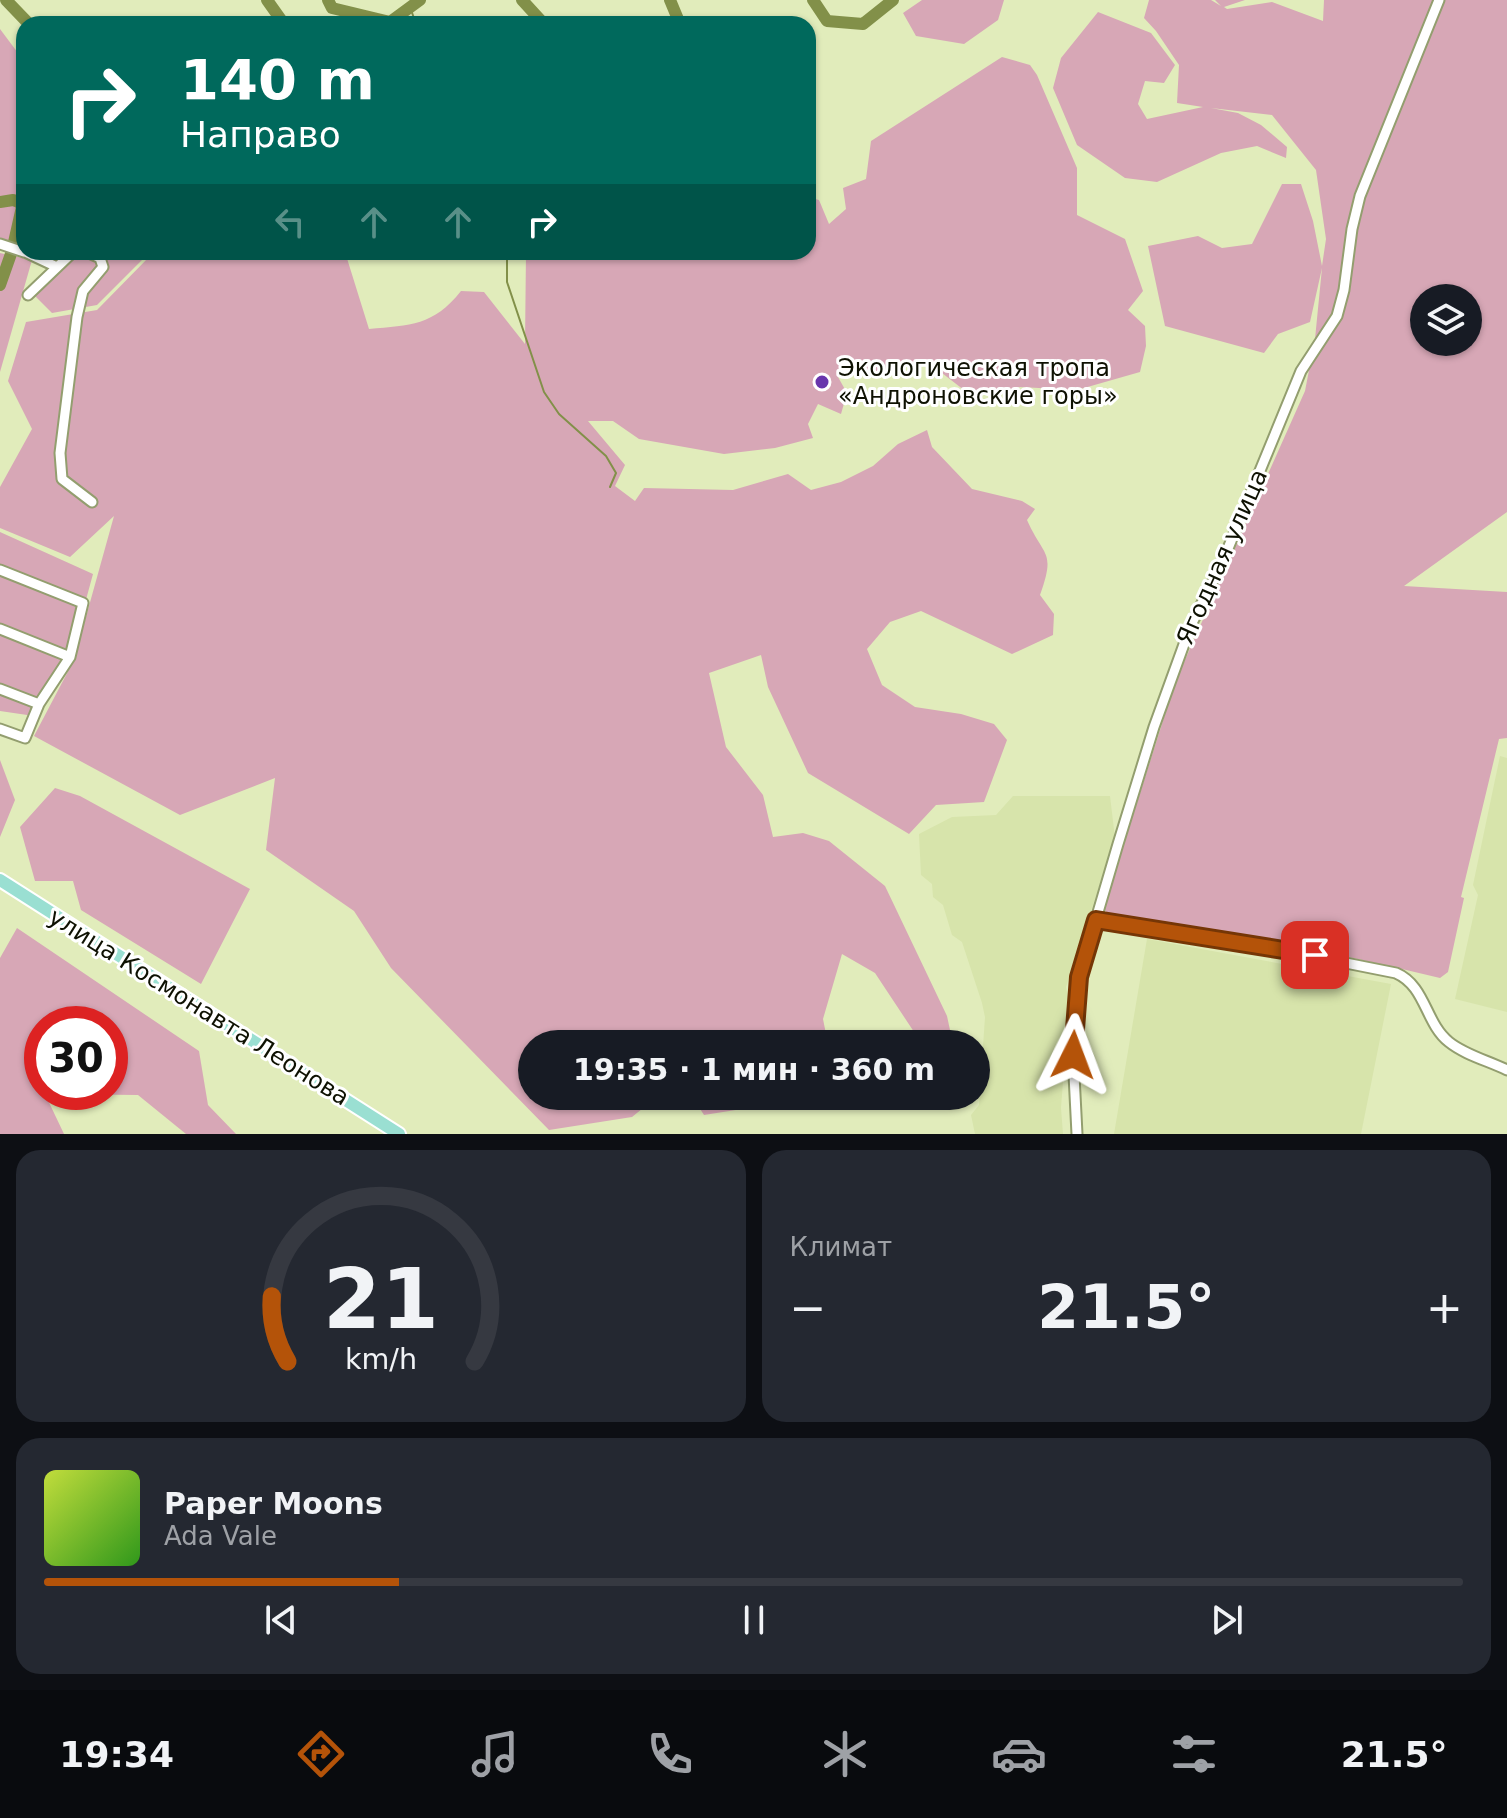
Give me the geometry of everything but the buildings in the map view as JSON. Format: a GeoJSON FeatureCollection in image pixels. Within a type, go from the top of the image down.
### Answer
{"type":"FeatureCollection","features":[{"type":"Feature","properties":{"kind":"main road","name":"улица Космонавта Леонова"},"geometry":{"type":"LineString","coordinates":[[0,880],[399,1134]]}},
{"type":"Feature","properties":{"kind":"street","name":"Ягодная улица"},"geometry":{"type":"LineString","coordinates":[[1077,1134],[1073,1068],[1079,977],[1171,674],[1222,563],[1301,371],[1337,316],[1360,196],[1439,0]]}},
{"type":"Feature","properties":{"kind":"street"},"geometry":{"type":"LineString","coordinates":[[42,260],[57,267]]}},
{"type":"Feature","properties":{"kind":"street"},"geometry":{"type":"LineString","coordinates":[[28,295],[64,260]]}},
{"type":"Feature","properties":{"kind":"street"},"geometry":{"type":"LineString","coordinates":[[92,502],[62,479],[60,453],[77,317],[83,291],[103,267],[101,260]]}},
{"type":"Feature","properties":{"kind":"street"},"geometry":{"type":"LineString","coordinates":[[0,570],[83,603],[70,657],[39,704],[25,738],[0,729]]}},
{"type":"Feature","properties":{"kind":"street"},"geometry":{"type":"LineString","coordinates":[[0,629],[70,657]]}},
{"type":"Feature","properties":{"kind":"street"},"geometry":{"type":"LineString","coordinates":[[0,689],[39,704]]}},
{"type":"Feature","properties":{"kind":"street"},"geometry":{"type":"LineString","coordinates":[[1096,920],[1292,951],[1360,964],[1407,978],[1415,986],[1427,1012],[1447,1041],[1507,1070]]}},
{"type":"Feature","properties":{"kind":"shaded area"},"geometry":{"type":"Polygon","coordinates":[[[922,0],[1004,0],[998,20],[964,44],[916,36],[903,13],[922,0]]]}},
{"type":"Feature","properties":{"kind":"shaded area"},"geometry":{"type":"Polygon","coordinates":[[[1149,0],[1211,0],[1221,6],[1215,0],[1245,0],[1224,7],[1227,9],[1272,2],[1323,21],[1324,0],[1507,0],[1507,512],[1404,586],[1507,592],[1507,738],[1499,739],[1461,897],[1464,898],[1448,972],[1440,978],[1277,943],[1111,916],[1103,909],[1176,680],[1305,391],[1315,339],[1322,268],[1310,322],[1278,334],[1264,353],[1165,326],[1148,246],[1198,236],[1222,248],[1252,244],[1282,184],[1301,184],[1313,221],[1322,266],[1326,239],[1316,170],[1272,115],[1211,108],[1238,113],[1261,125],[1287,147],[1286,158],[1257,146],[1221,153],[1157,182],[1125,178],[1077,145],[1053,88],[1061,58],[1098,12],[1151,33],[1175,65],[1164,83],[1145,81],[1138,104],[1147,119],[1203,107],[1177,103],[1179,65],[1144,18],[1149,0]]]}},
{"type":"Feature","properties":{"kind":"shaded area"},"geometry":{"type":"Polygon","coordinates":[[[0,29],[16,50],[16,248],[0,245],[0,29]]]}},
{"type":"Feature","properties":{"kind":"shaded area"},"geometry":{"type":"Polygon","coordinates":[[[1002,57],[1030,65],[1077,168],[1077,215],[1125,239],[1143,291],[1128,310],[1145,326],[1146,346],[1140,372],[1077,390],[1020,387],[973,397],[929,363],[838,377],[847,393],[841,414],[818,404],[808,424],[813,438],[775,448],[724,454],[639,439],[613,421],[588,421],[625,465],[615,486],[635,501],[644,488],[733,490],[788,474],[811,490],[841,482],[873,466],[898,444],[927,430],[932,447],[972,489],[1022,501],[1035,509],[1027,520],[1046,555],[1047,570],[1040,595],[1054,614],[1053,635],[1012,654],[921,611],[890,622],[867,649],[882,685],[915,707],[961,714],[994,724],[1007,740],[984,802],[936,805],[909,834],[808,773],[768,687],[761,655],[709,673],[726,747],[763,795],[773,837],[803,833],[829,841],[885,886],[947,1016],[950,1030],[913,1030],[875,973],[842,954],[823,1019],[825,1030],[518,1030],[518,1098],[391,968],[354,911],[266,850],[275,778],[180,815],[34,736],[74,660],[114,516],[70,557],[0,528],[0,487],[32,429],[8,381],[26,322],[97,310],[146,260],[347,260],[369,329],[420,322],[441,311],[461,291],[484,292],[525,344],[526,260],[816,260],[816,199],[829,224],[846,209],[843,188],[866,179],[871,141],[1002,57]]]}},
{"type":"Feature","properties":{"kind":"shaded area"},"geometry":{"type":"Polygon","coordinates":[[[0,253],[16,256],[16,260],[32,260],[0,372],[0,253]]]}},
{"type":"Feature","properties":{"kind":"shaded area"},"geometry":{"type":"Polygon","coordinates":[[[54,260],[142,260],[97,305],[52,313],[29,290],[57,261],[54,260]]]}},
{"type":"Feature","properties":{"kind":"shaded area"},"geometry":{"type":"Polygon","coordinates":[[[0,532],[93,574],[75,640],[34,716],[0,711],[0,532]]]}},
{"type":"Feature","properties":{"kind":"shaded area"},"geometry":{"type":"Polygon","coordinates":[[[1500,756],[1507,758],[1507,1012],[1455,999],[1478,895],[1473,885],[1500,756]]]}},
{"type":"Feature","properties":{"kind":"shaded area"},"geometry":{"type":"Polygon","coordinates":[[[0,760],[15,800],[0,837],[0,760]]]}},
{"type":"Feature","properties":{"kind":"shaded area"},"geometry":{"type":"Polygon","coordinates":[[[55,788],[80,796],[250,889],[201,984],[81,910],[73,881],[35,881],[20,827],[55,788]]]}},
{"type":"Feature","properties":{"kind":"shaded area"},"geometry":{"type":"Polygon","coordinates":[[[1013,796],[1110,796],[1115,838],[1066,987],[1069,1002],[1061,1108],[1063,1134],[975,1134],[971,1115],[975,1110],[990,1110],[990,1030],[984,1030],[982,1003],[962,942],[952,935],[943,905],[933,897],[932,884],[921,875],[919,834],[952,817],[996,815],[1013,796]]]}},
{"type":"Feature","properties":{"kind":"shaded area"},"geometry":{"type":"Polygon","coordinates":[[[17,928],[199,1051],[208,1105],[236,1134],[186,1134],[138,1095],[128,1095],[128,1006],[24,1006],[24,1110],[53,1110],[64,1134],[0,1134],[0,958],[17,928]]]}},
{"type":"Feature","properties":{"kind":"shaded area"},"geometry":{"type":"Polygon","coordinates":[[[1147,939],[1391,984],[1361,1134],[1114,1134],[1147,939]]]}},
{"type":"Feature","properties":{"kind":"shaded area"},"geometry":{"type":"Polygon","coordinates":[[[529,1110],[641,1110],[632,1117],[549,1130],[529,1110]]]}},
{"type":"Feature","properties":{"kind":"shaded area"},"geometry":{"type":"Polygon","coordinates":[[[701,1110],[736,1110],[704,1115],[701,1110]]]}},
{"type":"Feature","properties":{"kind":"waterway"},"geometry":{"type":"LineString","coordinates":[[6,0],[21,16]]}},
{"type":"Feature","properties":{"kind":"waterway"},"geometry":{"type":"LineString","coordinates":[[267,0],[278,16]]}},
{"type":"Feature","properties":{"kind":"waterway"},"geometry":{"type":"LineString","coordinates":[[328,0],[332,8],[365,16]]}},
{"type":"Feature","properties":{"kind":"waterway"},"geometry":{"type":"LineString","coordinates":[[398,16],[420,0]]}},
{"type":"Feature","properties":{"kind":"waterway"},"geometry":{"type":"LineString","coordinates":[[522,0],[537,16]]}},
{"type":"Feature","properties":{"kind":"waterway"},"geometry":{"type":"LineString","coordinates":[[670,0],[677,16]]}},
{"type":"Feature","properties":{"kind":"waterway"},"geometry":{"type":"LineString","coordinates":[[813,0],[827,21],[863,24],[893,0]]}},
{"type":"Feature","properties":{"kind":"waterway"},"geometry":{"type":"LineString","coordinates":[[410,7],[413,16]]}},
{"type":"Feature","properties":{"kind":"waterway"},"geometry":{"type":"LineString","coordinates":[[0,202],[16,201]]}},
{"type":"Feature","properties":{"kind":"waterway"},"geometry":{"type":"LineString","coordinates":[[0,285],[16,233]]}},
{"type":"Feature","properties":{"kind":"waterway"},"geometry":{"type":"LineString","coordinates":[[507,260],[507,282],[544,392],[559,414],[606,456],[616,473],[610,487]]}},
{"type":"Feature","properties":{"kind":"place","name":"Экологическая тропа «Андроновские горы»"},"geometry":{"type":"Point","coordinates":[822,382]}},
{"type":"Feature","properties":{"kind":"route"},"geometry":{"type":"LineString","coordinates":[[1073,1055],[1079,977],[1096,920],[1315,955]]}}]}
